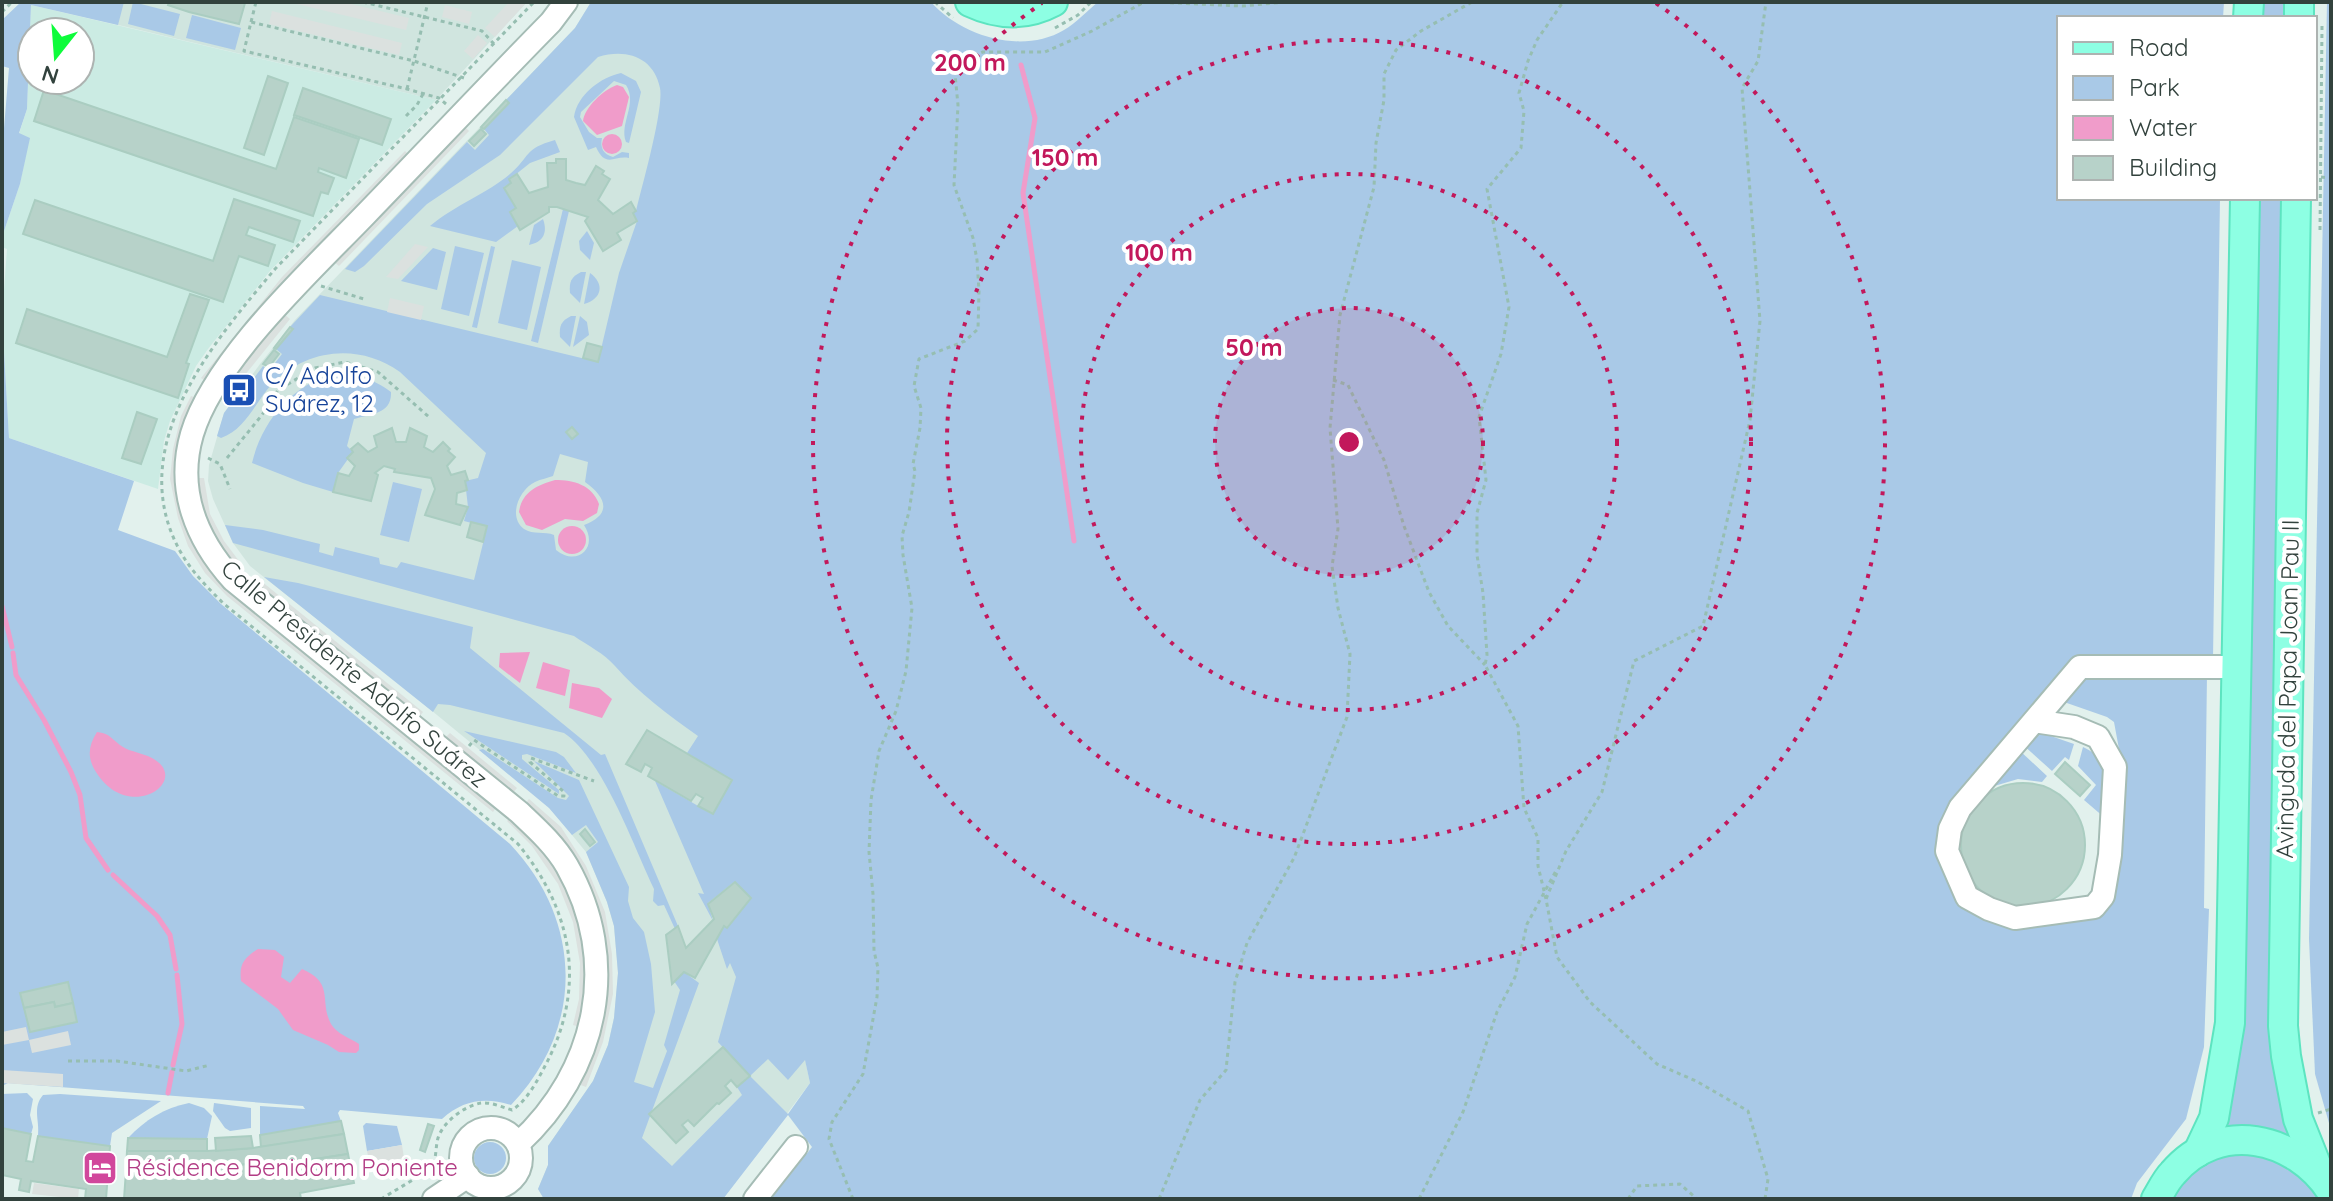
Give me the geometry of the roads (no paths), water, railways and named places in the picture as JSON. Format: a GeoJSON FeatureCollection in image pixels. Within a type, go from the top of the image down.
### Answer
{"type":"FeatureCollection","features":[{"type":"Feature","properties":{"kind":"main road"},"geometry":{"type":"LineString","coordinates":[[970,2],[993,12],[1017,14],[1040,9],[1053,2]]}},
{"type":"Feature","properties":{"kind":"main road","name":"Avinguda del Papa Joan Pau II"},"geometry":{"type":"LineString","coordinates":[[2198,1152],[2215,1114],[2230,1023],[2245,200]]}},
{"type":"Feature","properties":{"kind":"main road","name":"Avinguda del Papa Joan Pau II"},"geometry":{"type":"LineString","coordinates":[[2296,200],[2283,979],[2286,1056],[2309,1116],[2326,1183]]}},
{"type":"Feature","properties":{"kind":"main road","name":"Avinguda del Papa Joan Pau II"},"geometry":{"type":"LineString","coordinates":[[2156,1199],[2173,1172],[2198,1152],[2223,1142],[2250,1140],[2276,1145],[2300,1156],[2326,1183]]}},
{"type":"Feature","properties":{"kind":"street","name":"Calle Presidente Adolfo Suárez"},"geometry":{"type":"LineString","coordinates":[[518,1144],[568,1084],[593,1017],[596,953],[589,916],[566,864],[545,837],[457,760],[233,580],[205,546],[190,500],[186,474],[193,432],[210,395],[255,333],[302,280],[512,63],[565,3]]}},
{"type":"Feature","properties":{"kind":"street"},"geometry":{"type":"LineString","coordinates":[[2034,721],[2074,727],[2098,737],[2115,767],[2110,855],[2103,896],[2094,907],[2015,918],[1967,897],[1947,851],[1950,829],[1960,808],[2034,721],[2080,667],[2235,667]]}},
{"type":"Feature","properties":{"kind":"street"},"geometry":{"type":"LineString","coordinates":[[494,1128],[504,1130],[518,1144],[521,1163],[508,1192],[484,1187],[468,1176],[461,1158],[463,1148],[475,1133],[494,1128]]}},
{"type":"Feature","properties":{"kind":"street"},"geometry":{"type":"LineString","coordinates":[[755,1199],[796,1147]]}},
{"type":"Feature","properties":{"kind":"street"},"geometry":{"type":"LineString","coordinates":[[434,1199],[468,1176]]}},
{"type":"Feature","properties":{"kind":"water"},"geometry":{"type":"Polygon","coordinates":[[[617,85],[623,87],[629,97],[622,126],[597,135],[583,121],[584,116],[606,90],[617,85]]]}},
{"type":"Feature","properties":{"kind":"water"},"geometry":{"type":"Polygon","coordinates":[[[612,134],[619,137],[622,144],[619,151],[612,154],[605,151],[602,144],[605,137],[612,134]]]}},
{"type":"Feature","properties":{"kind":"water"},"geometry":{"type":"Polygon","coordinates":[[[555,480],[569,481],[587,488],[599,504],[597,513],[583,521],[565,519],[542,530],[526,525],[519,512],[523,499],[536,487],[555,480]]]}},
{"type":"Feature","properties":{"kind":"water"},"geometry":{"type":"Polygon","coordinates":[[[572,526],[582,530],[586,540],[582,550],[572,554],[562,550],[558,540],[562,530],[572,526]]]}},
{"type":"Feature","properties":{"kind":"water"},"geometry":{"type":"Polygon","coordinates":[[[530,652],[520,683],[499,667],[500,653],[530,652]]]}},
{"type":"Feature","properties":{"kind":"water"},"geometry":{"type":"Polygon","coordinates":[[[543,662],[570,670],[565,696],[536,688],[543,662]]]}},
{"type":"Feature","properties":{"kind":"water"},"geometry":{"type":"Polygon","coordinates":[[[572,683],[599,688],[612,699],[602,718],[569,708],[572,683]]]}},
{"type":"Feature","properties":{"kind":"water"},"geometry":{"type":"Polygon","coordinates":[[[97,732],[108,735],[126,749],[152,758],[163,767],[165,777],[161,786],[139,797],[124,795],[110,788],[91,762],[90,747],[97,732]]]}},
{"type":"Feature","properties":{"kind":"water"},"geometry":{"type":"Polygon","coordinates":[[[258,949],[275,950],[284,957],[281,977],[290,983],[302,969],[319,980],[331,1024],[359,1044],[356,1053],[339,1052],[293,1030],[278,1009],[241,981],[244,962],[258,949]]]}},
{"type":"Feature","properties":{"kind":"waterway"},"geometry":{"type":"LineString","coordinates":[[1021,65],[1035,118],[1023,193],[1074,541]]}},
{"type":"Feature","properties":{"kind":"waterway"},"geometry":{"type":"LineString","coordinates":[[2,606],[12,647]]}},
{"type":"Feature","properties":{"kind":"waterway"},"geometry":{"type":"LineString","coordinates":[[13,653],[16,675],[71,772],[80,795],[86,838],[108,870]]}},
{"type":"Feature","properties":{"kind":"waterway"},"geometry":{"type":"LineString","coordinates":[[113,875],[157,916],[170,935],[176,969]]}},
{"type":"Feature","properties":{"kind":"waterway"},"geometry":{"type":"LineString","coordinates":[[173,1065],[182,1024],[177,975]]}},
{"type":"Feature","properties":{"kind":"waterway"},"geometry":{"type":"LineString","coordinates":[[168,1093],[172,1072]]}},
{"type":"Feature","properties":{"kind":"place","name":"C/ Adolfo Suárez, 12"},"geometry":{"type":"Point","coordinates":[239,390]}},
{"type":"Feature","properties":{"kind":"place","name":"Résidence Benidorm Poniente"},"geometry":{"type":"Point","coordinates":[100,1168]}}]}
